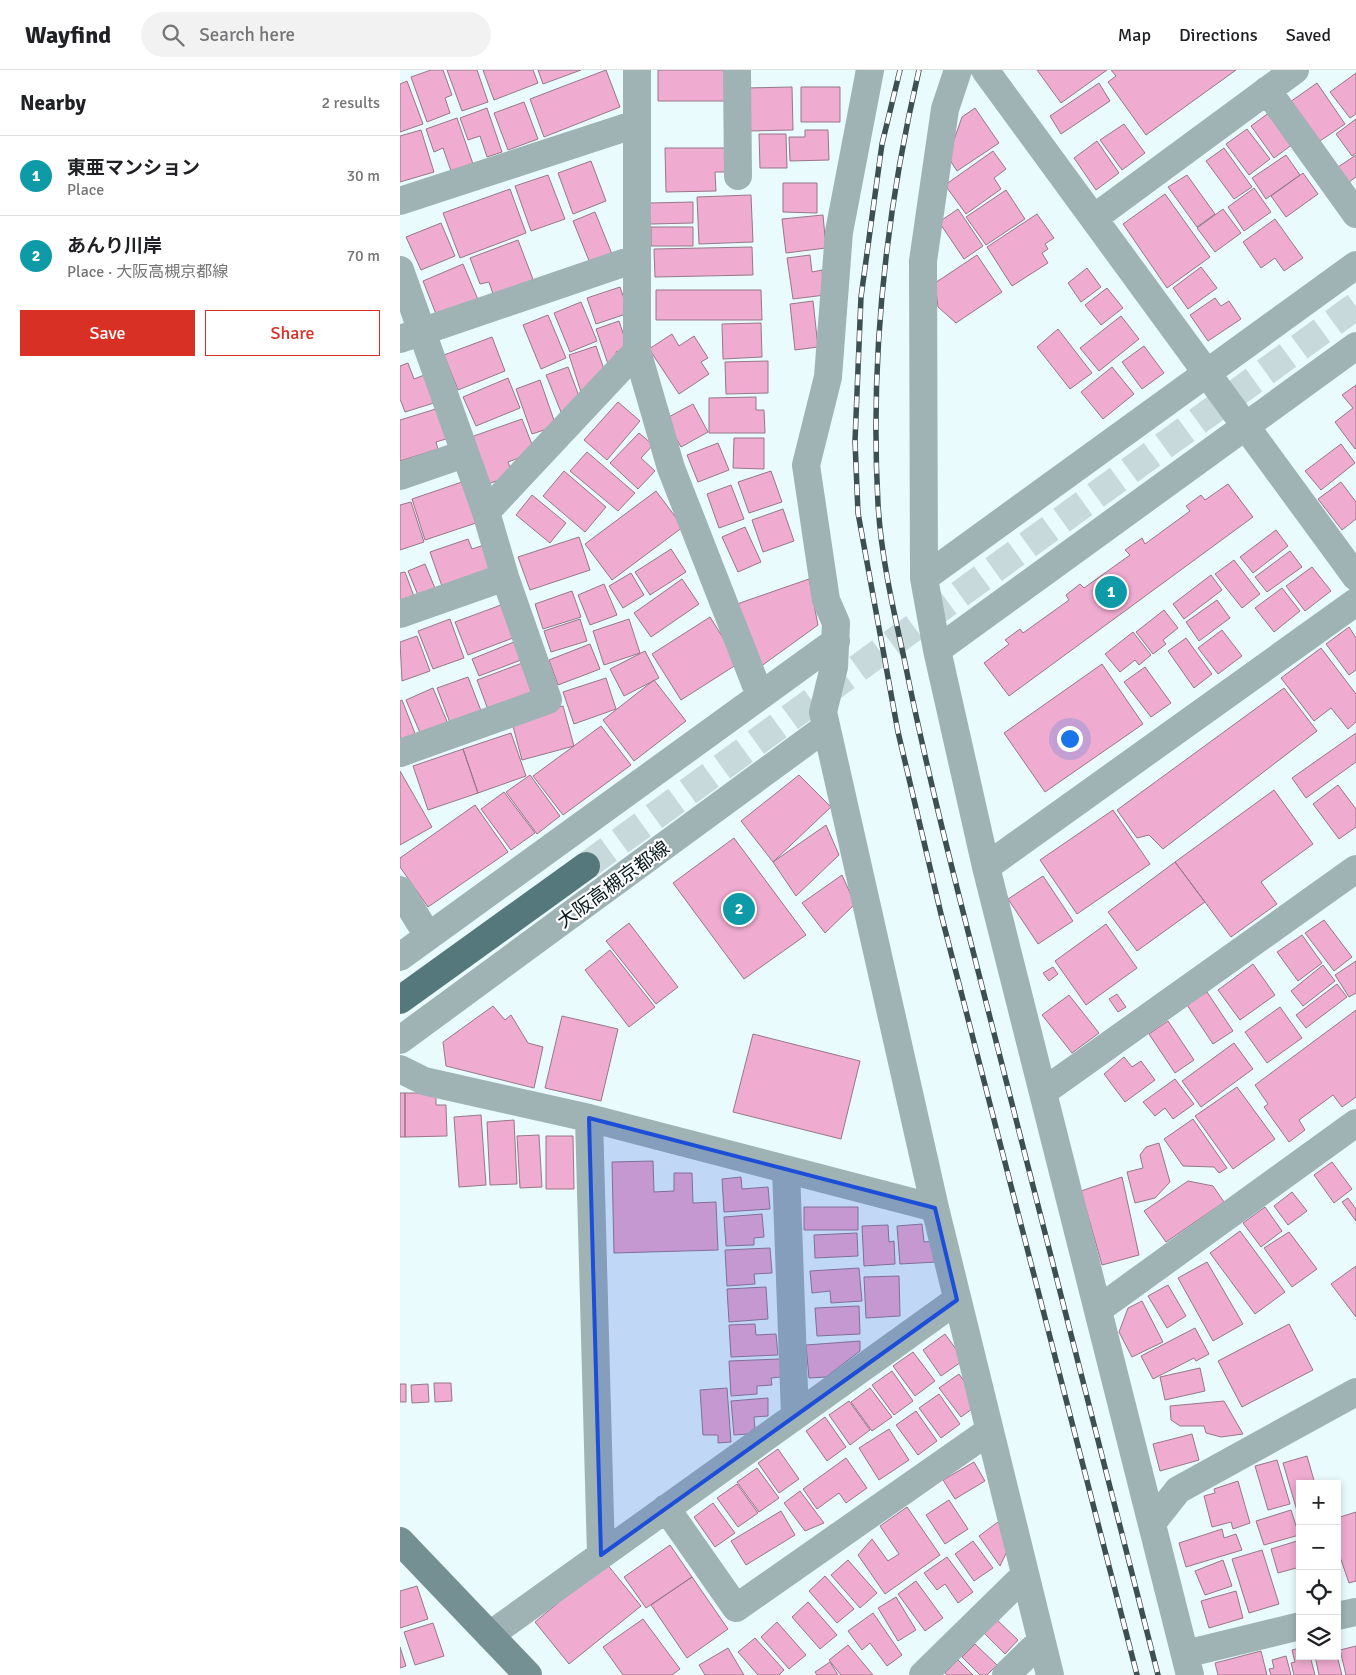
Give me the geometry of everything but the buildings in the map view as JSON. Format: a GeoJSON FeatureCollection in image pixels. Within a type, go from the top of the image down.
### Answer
{"type":"FeatureCollection","features":[{"type":"Feature","properties":{"kind":"main road","name":"大阪高槻京都線"},"geometry":{"type":"LineString","coordinates":[[400,1000],[586,866]]}},
{"type":"Feature","properties":{"kind":"street"},"geometry":{"type":"LineString","coordinates":[[637,70],[635,259],[637,351],[671,468],[755,683],[763,694]]}},
{"type":"Feature","properties":{"kind":"street"},"geometry":{"type":"LineString","coordinates":[[737,70],[738,176]]}},
{"type":"Feature","properties":{"kind":"street"},"geometry":{"type":"LineString","coordinates":[[870,70],[839,232],[828,377],[806,464],[826,600],[836,623],[834,667],[823,712],[825,728],[935,1208],[1050,1675]]}},
{"type":"Feature","properties":{"kind":"street"},"geometry":{"type":"LineString","coordinates":[[958,70],[945,109],[923,261],[924,578],[936,650],[986,867],[1188,1665],[1296,1627]]}},
{"type":"Feature","properties":{"kind":"street"},"geometry":{"type":"LineString","coordinates":[[985,70],[1356,577]]}},
{"type":"Feature","properties":{"kind":"street"},"geometry":{"type":"LineString","coordinates":[[1094,218],[1295,70]]}},
{"type":"Feature","properties":{"kind":"street"},"geometry":{"type":"LineString","coordinates":[[1268,90],[1356,214]]}},
{"type":"Feature","properties":{"kind":"street"},"geometry":{"type":"LineString","coordinates":[[400,200],[636,124]]}},
{"type":"Feature","properties":{"kind":"street"},"geometry":{"type":"LineString","coordinates":[[411,335],[635,259]]}},
{"type":"Feature","properties":{"kind":"street"},"geometry":{"type":"LineString","coordinates":[[924,578],[1356,265]]}},
{"type":"Feature","properties":{"kind":"street"},"geometry":{"type":"LineString","coordinates":[[400,270],[411,335],[464,454],[486,512],[505,577],[548,700],[400,752]]}},
{"type":"Feature","properties":{"kind":"street"},"geometry":{"type":"LineString","coordinates":[[936,650],[1356,346]]}},
{"type":"Feature","properties":{"kind":"street"},"geometry":{"type":"LineString","coordinates":[[486,512],[637,351]]}},
{"type":"Feature","properties":{"kind":"street"},"geometry":{"type":"LineString","coordinates":[[400,476],[464,454]]}},
{"type":"Feature","properties":{"kind":"street"},"geometry":{"type":"LineString","coordinates":[[400,614],[505,577]]}},
{"type":"Feature","properties":{"kind":"street"},"geometry":{"type":"LineString","coordinates":[[986,867],[1356,602]]}},
{"type":"Feature","properties":{"kind":"street"},"geometry":{"type":"LineString","coordinates":[[400,957],[836,641]]}},
{"type":"Feature","properties":{"kind":"street","name":"大阪高槻京都線"},"geometry":{"type":"LineString","coordinates":[[400,1040],[825,728]]}},
{"type":"Feature","properties":{"kind":"street"},"geometry":{"type":"LineString","coordinates":[[1042,1092],[1356,869]]}},
{"type":"Feature","properties":{"kind":"street"},"geometry":{"type":"LineString","coordinates":[[400,890],[428,936]]}},
{"type":"Feature","properties":{"kind":"street"},"geometry":{"type":"LineString","coordinates":[[400,1069],[424,1082],[589,1118],[935,1208]]}},
{"type":"Feature","properties":{"kind":"street"},"geometry":{"type":"LineString","coordinates":[[589,1118],[601,1555]]}},
{"type":"Feature","properties":{"kind":"street"},"geometry":{"type":"LineString","coordinates":[[1098,1309],[1356,1123]]}},
{"type":"Feature","properties":{"kind":"street"},"geometry":{"type":"LineString","coordinates":[[786,1170],[795,1416]]}},
{"type":"Feature","properties":{"kind":"street"},"geometry":{"type":"LineString","coordinates":[[490,1635],[957,1300]]}},
{"type":"Feature","properties":{"kind":"street"},"geometry":{"type":"LineString","coordinates":[[1152,1524],[1178,1490],[1356,1392]]}},
{"type":"Feature","properties":{"kind":"street"},"geometry":{"type":"LineString","coordinates":[[666,1508],[736,1608],[989,1431]]}},
{"type":"Feature","properties":{"kind":"street"},"geometry":{"type":"LineString","coordinates":[[400,1541],[528,1675]]}},
{"type":"Feature","properties":{"kind":"street"},"geometry":{"type":"LineString","coordinates":[[922,1675],[1025,1575]]}},
{"type":"Feature","properties":{"kind":"street"},"geometry":{"type":"LineString","coordinates":[[1341,1615],[1356,1612]]}},
{"type":"Feature","properties":{"kind":"street"},"geometry":{"type":"LineString","coordinates":[[1006,1675],[1041,1641]]}},
{"type":"Feature","properties":{"kind":"highlighted area"},"geometry":{"type":"Polygon","coordinates":[[[589,1118],[935,1208],[957,1300],[601,1555],[589,1118]]]}},
{"type":"Feature","properties":{"kind":"tunnel"},"geometry":{"type":"LineString","coordinates":[[586,866],[1356,306]]}},
{"type":"Feature","properties":{"kind":"railway"},"geometry":{"type":"LineString","coordinates":[[900,70],[882,144],[861,297],[855,441],[858,513],[898,732],[941,914],[1137,1675]]}},
{"type":"Feature","properties":{"kind":"railway"},"geometry":{"type":"LineString","coordinates":[[919,70],[907,123],[889,231],[879,340],[876,450],[878,504],[885,562],[920,733],[946,844],[1158,1675]]}},
{"type":"Feature","properties":{"kind":"place","name":"東亜マンション"},"geometry":{"type":"Point","coordinates":[1111,592]}},
{"type":"Feature","properties":{"kind":"place","name":"あんり川岸"},"geometry":{"type":"Point","coordinates":[739,909]}}]}
